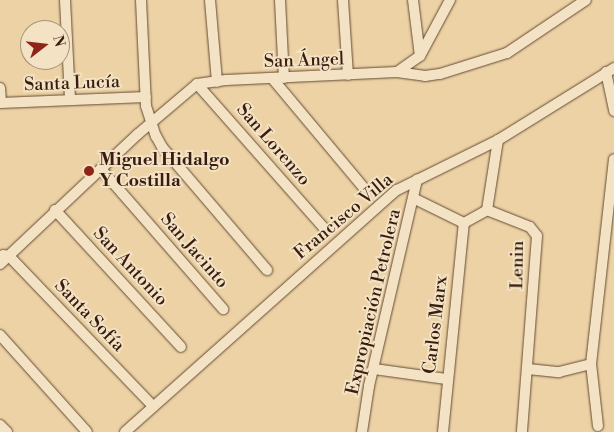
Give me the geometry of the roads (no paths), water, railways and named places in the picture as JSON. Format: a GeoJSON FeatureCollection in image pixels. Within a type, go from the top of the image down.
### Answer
{"type":"FeatureCollection","features":[{"type":"Feature","properties":{"kind":"street"},"geometry":{"type":"LineString","coordinates":[[65,0],[70,100]]}},
{"type":"Feature","properties":{"kind":"street"},"geometry":{"type":"LineString","coordinates":[[141,0],[146,97],[152,124],[162,147],[267,270]]}},
{"type":"Feature","properties":{"kind":"street"},"geometry":{"type":"LineString","coordinates":[[210,0],[217,82]]}},
{"type":"Feature","properties":{"kind":"street"},"geometry":{"type":"LineString","coordinates":[[280,0],[284,78]]}},
{"type":"Feature","properties":{"kind":"street"},"geometry":{"type":"LineString","coordinates":[[343,0],[348,75]]}},
{"type":"Feature","properties":{"kind":"street"},"geometry":{"type":"LineString","coordinates":[[413,0],[420,56]]}},
{"type":"Feature","properties":{"kind":"street"},"geometry":{"type":"LineString","coordinates":[[397,72],[420,56],[450,0]]}},
{"type":"Feature","properties":{"kind":"street","name":"San Ángel"},"geometry":{"type":"LineString","coordinates":[[197,84],[397,72],[425,76],[440,74],[507,53],[586,0]]}},
{"type":"Feature","properties":{"kind":"street"},"geometry":{"type":"LineString","coordinates":[[610,70],[614,111]]}},
{"type":"Feature","properties":{"kind":"street","name":"Francisco Villa"},"geometry":{"type":"LineString","coordinates":[[125,432],[397,190],[498,140],[610,70]]}},
{"type":"Feature","properties":{"kind":"street"},"geometry":{"type":"LineString","coordinates":[[272,78],[364,188]]}},
{"type":"Feature","properties":{"kind":"street"},"geometry":{"type":"LineString","coordinates":[[0,264],[4,255],[138,134],[197,84]]}},
{"type":"Feature","properties":{"kind":"street","name":"San Lorenzo"},"geometry":{"type":"LineString","coordinates":[[197,84],[324,228]]}},
{"type":"Feature","properties":{"kind":"street"},"geometry":{"type":"LineString","coordinates":[[0,88],[0,103]]}},
{"type":"Feature","properties":{"kind":"street","name":"Santa Lucía"},"geometry":{"type":"LineString","coordinates":[[0,103],[146,97]]}},
{"type":"Feature","properties":{"kind":"street"},"geometry":{"type":"LineString","coordinates":[[415,199],[464,223],[487,210],[498,140]]}},
{"type":"Feature","properties":{"kind":"street"},"geometry":{"type":"LineString","coordinates":[[598,426],[591,364],[614,159]]}},
{"type":"Feature","properties":{"kind":"street","name":"San Jacinto"},"geometry":{"type":"LineString","coordinates":[[101,169],[223,309]]}},
{"type":"Feature","properties":{"kind":"street","name":"Expropiación Petrolera"},"geometry":{"type":"LineString","coordinates":[[362,432],[374,368],[415,199],[417,179]]}},
{"type":"Feature","properties":{"kind":"street","name":"San Antonio"},"geometry":{"type":"LineString","coordinates":[[55,210],[181,347]]}},
{"type":"Feature","properties":{"kind":"street","name":"Lenin"},"geometry":{"type":"LineString","coordinates":[[487,210],[530,227],[537,236],[522,432]]}},
{"type":"Feature","properties":{"kind":"street","name":"Carlos Marx"},"geometry":{"type":"LineString","coordinates":[[443,432],[446,378],[464,223]]}},
{"type":"Feature","properties":{"kind":"street","name":"Santa Sofía"},"geometry":{"type":"LineString","coordinates":[[4,255],[152,406]]}},
{"type":"Feature","properties":{"kind":"street"},"geometry":{"type":"LineString","coordinates":[[0,335],[87,432]]}},
{"type":"Feature","properties":{"kind":"street"},"geometry":{"type":"LineString","coordinates":[[528,369],[559,372],[591,364]]}},
{"type":"Feature","properties":{"kind":"street"},"geometry":{"type":"LineString","coordinates":[[374,368],[446,378]]}},
{"type":"Feature","properties":{"kind":"street"},"geometry":{"type":"LineString","coordinates":[[0,425],[7,432]]}},
{"type":"Feature","properties":{"kind":"place","name":"Miguel Hidalgo Y Costilla"},"geometry":{"type":"Point","coordinates":[89,171]}}]}
